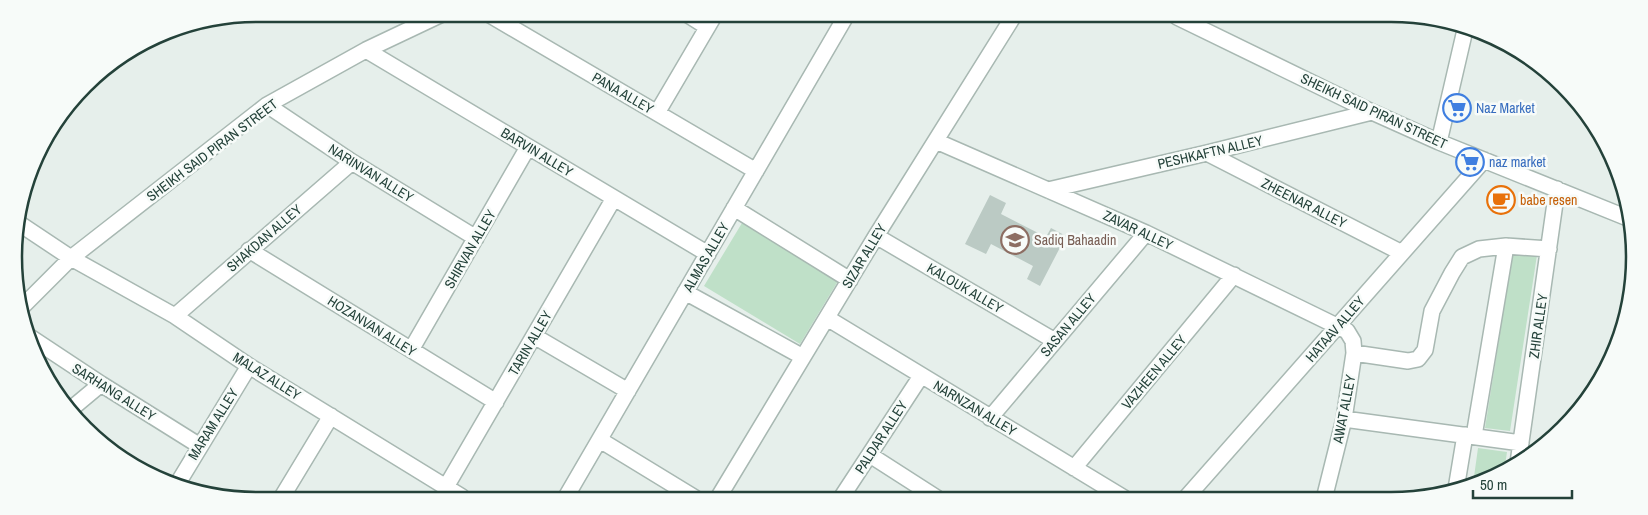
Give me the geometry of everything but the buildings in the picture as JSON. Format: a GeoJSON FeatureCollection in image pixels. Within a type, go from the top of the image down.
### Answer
{"type":"FeatureCollection","features":[{"type":"Feature","properties":{"kind":"street","name":"SHEIKH SAID PIRAN STREET"},"geometry":{"type":"LineString","coordinates":[[27,302],[71,258],[267,105],[366,50],[425,22]]}},
{"type":"Feature","properties":{"kind":"street","name":"PANA ALLEY"},"geometry":{"type":"LineString","coordinates":[[502,22],[756,171]]}},
{"type":"Feature","properties":{"kind":"street"},"geometry":{"type":"LineString","coordinates":[[657,113],[710,22]]}},
{"type":"Feature","properties":{"kind":"street","name":"ALMAS ALLEY"},"geometry":{"type":"LineString","coordinates":[[569,492],[843,22]]}},
{"type":"Feature","properties":{"kind":"street","name":"SIZAR ALLEY"},"geometry":{"type":"LineString","coordinates":[[722,492],[876,236],[1010,22]]}},
{"type":"Feature","properties":{"kind":"street","name":"SHEIKH SAID PIRAN STREET"},"geometry":{"type":"LineString","coordinates":[[1185,22],[1372,112],[1439,142],[1621,215]]}},
{"type":"Feature","properties":{"kind":"street"},"geometry":{"type":"LineString","coordinates":[[1439,142],[1464,34]]}},
{"type":"Feature","properties":{"kind":"street","name":"BARVIN ALLEY"},"geometry":{"type":"LineString","coordinates":[[366,50],[708,254]]}},
{"type":"Feature","properties":{"kind":"street","name":"NARINVAN ALLEY"},"geometry":{"type":"LineString","coordinates":[[267,105],[352,162],[476,238]]}},
{"type":"Feature","properties":{"kind":"street","name":"PESHKAFTN ALLEY"},"geometry":{"type":"LineString","coordinates":[[1048,190],[1372,112]]}},
{"type":"Feature","properties":{"kind":"street","name":"ZAVAR ALLEY"},"geometry":{"type":"LineString","coordinates":[[936,141],[1146,233],[1338,326]]}},
{"type":"Feature","properties":{"kind":"street","name":"SHIRVAN ALLEY"},"geometry":{"type":"LineString","coordinates":[[411,350],[528,148]]}},
{"type":"Feature","properties":{"kind":"street","name":"ZHEENAR ALLEY"},"geometry":{"type":"LineString","coordinates":[[1207,153],[1402,253]]}},
{"type":"Feature","properties":{"kind":"street","name":"HATAAV ALLEY"},"geometry":{"type":"LineString","coordinates":[[1191,492],[1484,160]]}},
{"type":"Feature","properties":{"kind":"street","name":"SHAKDAN ALLEY"},"geometry":{"type":"LineString","coordinates":[[176,316],[249,250],[352,162]]}},
{"type":"Feature","properties":{"kind":"street","name":"ZHIR ALLEY"},"geometry":{"type":"LineString","coordinates":[[1519,454],[1557,189]]}},
{"type":"Feature","properties":{"kind":"street","name":"TARIN ALLEY"},"geometry":{"type":"LineString","coordinates":[[446,487],[614,198]]}},
{"type":"Feature","properties":{"kind":"street"},"geometry":{"type":"LineString","coordinates":[[734,208],[850,280]]}},
{"type":"Feature","properties":{"kind":"street","name":"MALAZ ALLEY"},"geometry":{"type":"LineString","coordinates":[[25,227],[71,258],[176,316],[249,366],[454,492]]}},
{"type":"Feature","properties":{"kind":"street","name":"SASAN ALLEY"},"geometry":{"type":"LineString","coordinates":[[990,418],[1146,233]]}},
{"type":"Feature","properties":{"kind":"street","name":"KALOUK ALLEY"},"geometry":{"type":"LineString","coordinates":[[876,236],[1054,341]]}},
{"type":"Feature","properties":{"kind":"street"},"geometry":{"type":"LineString","coordinates":[[1354,353],[1408,361],[1418,359],[1425,350],[1432,311],[1462,258],[1479,249],[1506,246],[1549,249]]}},
{"type":"Feature","properties":{"kind":"street"},"geometry":{"type":"LineString","coordinates":[[1458,482],[1470,436],[1506,246]]}},
{"type":"Feature","properties":{"kind":"street","name":"HOZANVAN ALLEY"},"geometry":{"type":"LineString","coordinates":[[249,250],[496,402]]}},
{"type":"Feature","properties":{"kind":"street","name":"VAZHEEN ALLEY"},"geometry":{"type":"LineString","coordinates":[[1074,468],[1234,275]]}},
{"type":"Feature","properties":{"kind":"street"},"geometry":{"type":"LineString","coordinates":[[685,292],[803,357]]}},
{"type":"Feature","properties":{"kind":"street","name":"NARNZAN ALLEY"},"geometry":{"type":"LineString","coordinates":[[827,318],[1114,492]]}},
{"type":"Feature","properties":{"kind":"street","name":"AWAT ALLEY"},"geometry":{"type":"LineString","coordinates":[[1326,492],[1344,419],[1354,353],[1351,335],[1338,326]]}},
{"type":"Feature","properties":{"kind":"street"},"geometry":{"type":"LineString","coordinates":[[534,336],[628,391]]}},
{"type":"Feature","properties":{"kind":"street","name":"SARHANG ALLEY"},"geometry":{"type":"LineString","coordinates":[[38,343],[200,446]]}},
{"type":"Feature","properties":{"kind":"street","name":"MARAM ALLEY"},"geometry":{"type":"LineString","coordinates":[[180,479],[249,366]]}},
{"type":"Feature","properties":{"kind":"street","name":"PALDAR ALLEY"},"geometry":{"type":"LineString","coordinates":[[845,492],[921,376]]}},
{"type":"Feature","properties":{"kind":"street"},"geometry":{"type":"LineString","coordinates":[[75,406],[101,384]]}},
{"type":"Feature","properties":{"kind":"street"},"geometry":{"type":"LineString","coordinates":[[286,492],[331,416]]}},
{"type":"Feature","properties":{"kind":"street"},"geometry":{"type":"LineString","coordinates":[[1344,419],[1521,443]]}},
{"type":"Feature","properties":{"kind":"street"},"geometry":{"type":"LineString","coordinates":[[600,440],[685,492]]}},
{"type":"Feature","properties":{"kind":"street"},"geometry":{"type":"LineString","coordinates":[[870,455],[928,492]]}},
{"type":"Feature","properties":{"kind":"green space"},"geometry":{"type":"Polygon","coordinates":[[[742,223],[838,281],[800,344],[704,286],[742,223]]]}},
{"type":"Feature","properties":{"kind":"green space"},"geometry":{"type":"Polygon","coordinates":[[[1513,251],[1537,255],[1510,431],[1485,428],[1513,251]]]}},
{"type":"Feature","properties":{"kind":"green space"},"geometry":{"type":"Polygon","coordinates":[[[1478,448],[1507,452],[1505,462],[1474,477],[1478,448]]]}},
{"type":"Feature","properties":{"kind":"place","name":"Naz Market"},"geometry":{"type":"Point","coordinates":[1457,108]}},
{"type":"Feature","properties":{"kind":"place","name":"naz market"},"geometry":{"type":"Point","coordinates":[1470,162]}},
{"type":"Feature","properties":{"kind":"place","name":"babe resen"},"geometry":{"type":"Point","coordinates":[1501,200]}},
{"type":"Feature","properties":{"kind":"place","name":"Sadiq Bahaadin"},"geometry":{"type":"Point","coordinates":[1015,240]}}]}
